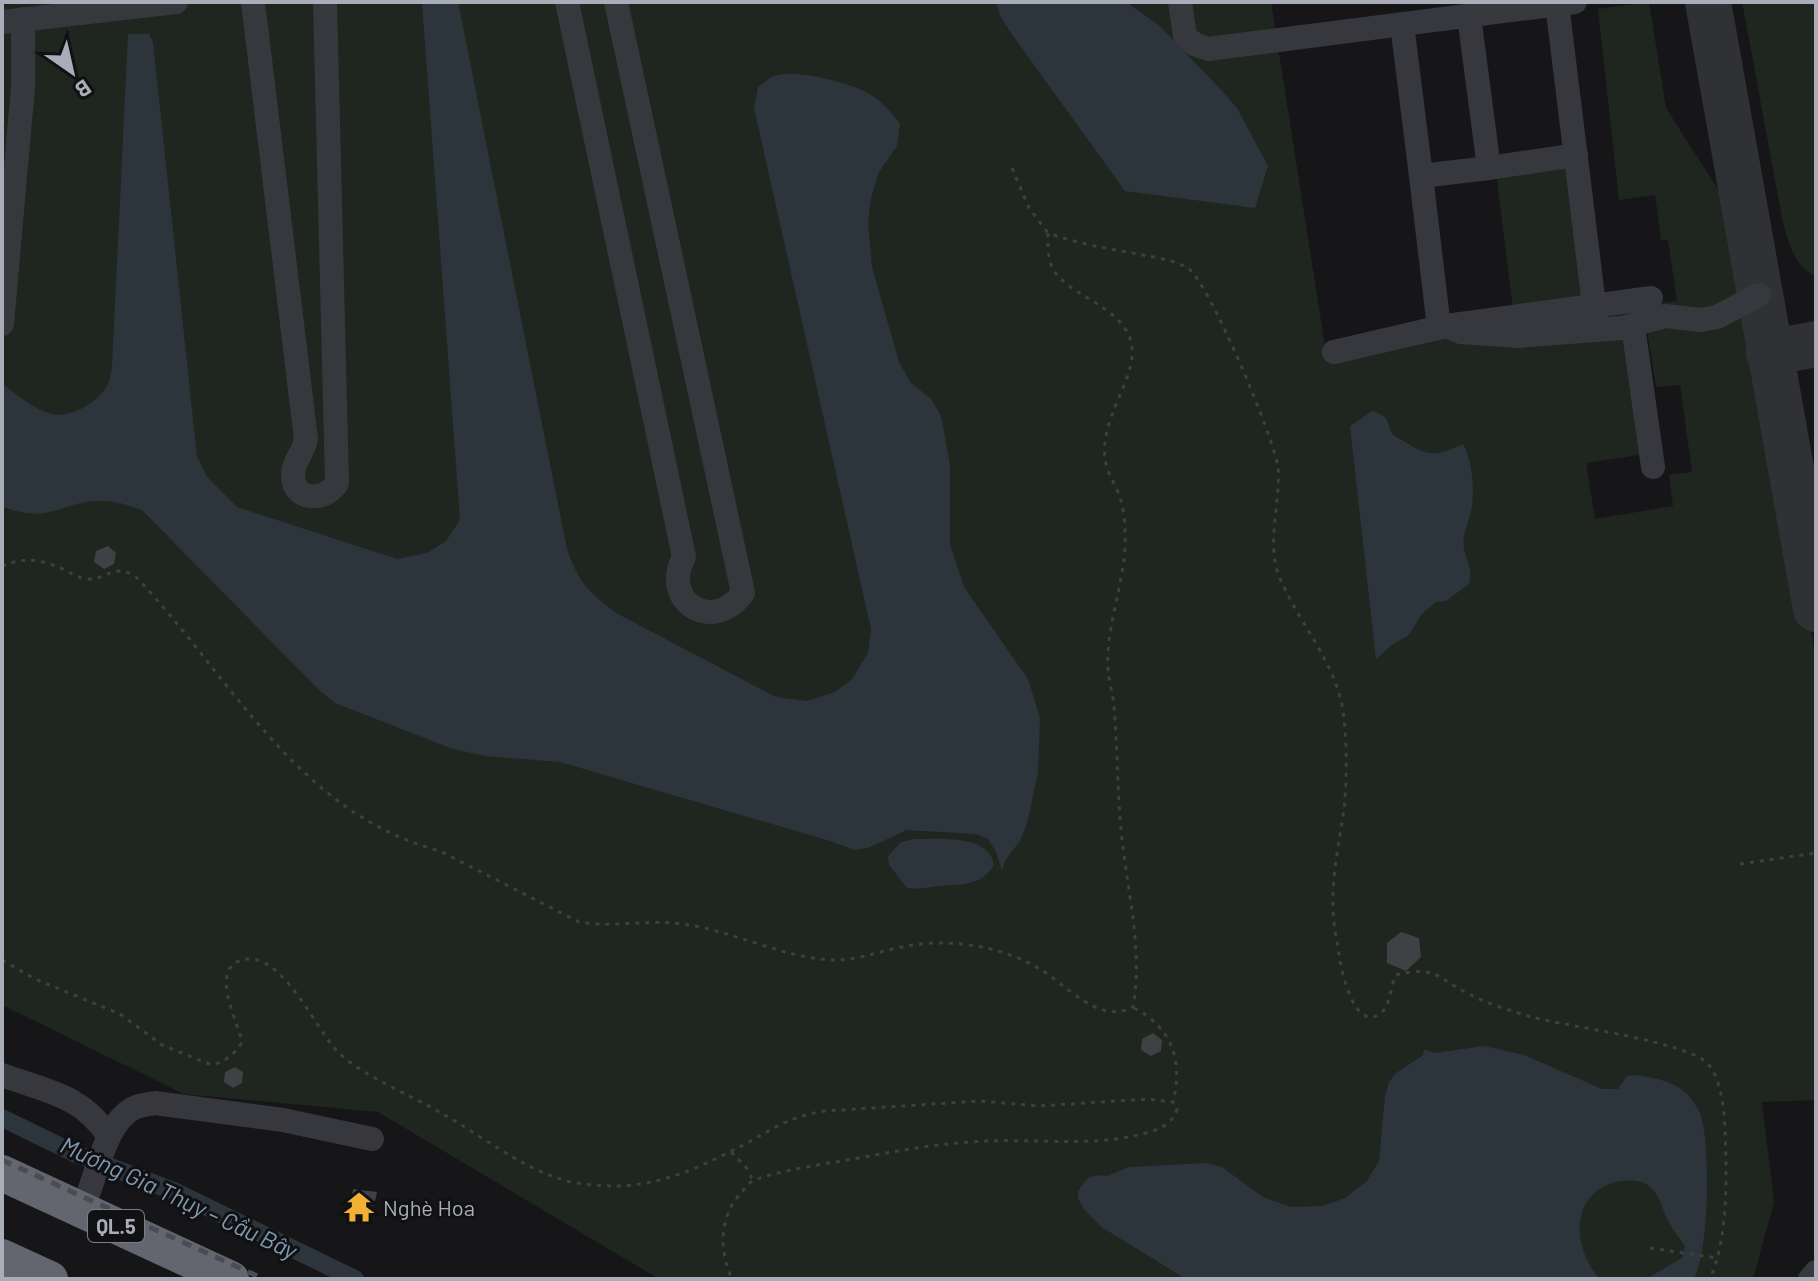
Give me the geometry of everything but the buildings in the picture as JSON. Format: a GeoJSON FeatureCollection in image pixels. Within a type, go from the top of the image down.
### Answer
{"type":"FeatureCollection","features":[{"type":"Feature","properties":{"kind":"highway","name":"QL.5"},"geometry":{"type":"LineString","coordinates":[[2,1173],[86,1197],[231,1279]]}},
{"type":"Feature","properties":{"kind":"highway"},"geometry":{"type":"LineString","coordinates":[[2,1257],[50,1279]]}},
{"type":"Feature","properties":{"kind":"lane"},"geometry":{"type":"LineString","coordinates":[[2,324],[23,87],[13,21],[176,2]]}},
{"type":"Feature","properties":{"kind":"lane"},"geometry":{"type":"LineString","coordinates":[[253,2],[306,439],[295,464],[293,479],[300,492],[313,497],[328,494],[337,483],[325,2]]}},
{"type":"Feature","properties":{"kind":"lane"},"geometry":{"type":"LineString","coordinates":[[567,2],[684,557],[677,579],[679,590],[693,608],[716,612],[727,609],[743,593],[616,2]]}},
{"type":"Feature","properties":{"kind":"lane"},"geometry":{"type":"LineString","coordinates":[[1180,2],[1185,36],[1194,44],[1208,49],[1566,3],[1576,155],[1596,317]]}},
{"type":"Feature","properties":{"kind":"lane"},"geometry":{"type":"LineString","coordinates":[[1469,16],[1489,168]]}},
{"type":"Feature","properties":{"kind":"lane"},"geometry":{"type":"LineString","coordinates":[[1402,24],[1438,319],[1460,332],[1493,336],[1596,317],[1651,298]]}},
{"type":"Feature","properties":{"kind":"lane"},"geometry":{"type":"LineString","coordinates":[[1421,176],[1576,155]]}},
{"type":"Feature","properties":{"kind":"lane"},"geometry":{"type":"LineString","coordinates":[[1596,317],[1633,326],[1665,316],[1701,320],[1717,317],[1759,295]]}},
{"type":"Feature","properties":{"kind":"lane"},"geometry":{"type":"LineString","coordinates":[[1334,352],[1446,326]]}},
{"type":"Feature","properties":{"kind":"lane"},"geometry":{"type":"LineString","coordinates":[[1633,326],[1653,467]]}},
{"type":"Feature","properties":{"kind":"lane"},"geometry":{"type":"LineString","coordinates":[[2,1075],[80,1105],[98,1122],[107,1142]]}},
{"type":"Feature","properties":{"kind":"lane"},"geometry":{"type":"LineString","coordinates":[[86,1197],[107,1142],[119,1120],[135,1107],[155,1103],[283,1120],[372,1139]]}},
{"type":"Feature","properties":{"kind":"lane"},"geometry":{"type":"LineString","coordinates":[[1810,1279],[1816,1272]]}},
{"type":"Feature","properties":{"kind":"path"},"geometry":{"type":"LineString","coordinates":[[1012,168],[1029,208],[1048,233],[1049,259],[1053,270],[1119,321],[1132,343],[1130,368],[1112,412],[1105,445],[1106,463],[1118,492],[1126,530],[1124,572],[1111,629],[1108,673],[1114,704],[1117,790],[1134,934],[1133,1007]]}},
{"type":"Feature","properties":{"kind":"path"},"geometry":{"type":"LineString","coordinates":[[1048,233],[1172,261],[1197,277],[1220,320],[1266,427],[1278,470],[1274,550],[1278,574],[1322,651],[1344,715],[1347,770],[1333,900],[1341,966],[1359,1013],[1368,1017],[1379,1014],[1386,1007],[1390,986],[1396,975],[1425,971],[1436,973],[1470,995],[1532,1017],[1677,1048],[1707,1063],[1717,1084],[1725,1134],[1724,1227],[1719,1259],[1710,1279]]}},
{"type":"Feature","properties":{"kind":"path"},"geometry":{"type":"LineString","coordinates":[[2,566],[17,560],[37,559],[80,578],[95,578],[112,570],[135,576],[272,741],[304,773],[340,802],[390,833],[440,851],[579,922],[598,925],[623,922],[683,924],[835,960],[923,944],[968,945],[989,949],[1035,966],[1093,1006],[1111,1013],[1123,1013],[1133,1007]]}},
{"type":"Feature","properties":{"kind":"path"},"geometry":{"type":"LineString","coordinates":[[1740,864],[1816,853]]}},
{"type":"Feature","properties":{"kind":"path"},"geometry":{"type":"LineString","coordinates":[[2,960],[35,979],[120,1014],[162,1045],[212,1065],[236,1053],[242,1042],[224,983],[229,973],[235,965],[247,959],[265,963],[282,976],[337,1051],[358,1069],[439,1111],[536,1170],[560,1179],[616,1186],[659,1181],[689,1171],[800,1115],[850,1108],[979,1101],[1039,1106],[1147,1099],[1173,1102]]}},
{"type":"Feature","properties":{"kind":"path"},"geometry":{"type":"LineString","coordinates":[[732,1279],[722,1245],[725,1220],[735,1200],[753,1181],[817,1165],[940,1144],[1027,1140],[1104,1141],[1132,1137],[1155,1130],[1172,1120],[1177,1109],[1173,1102],[1177,1060],[1171,1040],[1152,1020],[1133,1007]]}},
{"type":"Feature","properties":{"kind":"path"},"geometry":{"type":"LineString","coordinates":[[730,1152],[746,1167],[753,1181]]}},
{"type":"Feature","properties":{"kind":"path"},"geometry":{"type":"LineString","coordinates":[[1650,1248],[1719,1259]]}},
{"type":"Feature","properties":{"kind":"shaded area"},"geometry":{"type":"Polygon","coordinates":[[[2,2],[4,5],[23,2],[1271,2],[1327,359],[1446,333],[1627,335],[1646,454],[1586,463],[1595,519],[1673,506],[1669,475],[1692,472],[1680,385],[1656,387],[1647,330],[1751,306],[1816,659],[1816,1100],[1762,1102],[1774,1202],[1753,1279],[659,1279],[378,1112],[184,1094],[2,1005],[2,2]]]}},
{"type":"Feature","properties":{"kind":"shaded area"},"geometry":{"type":"Polygon","coordinates":[[[422,2],[458,2],[567,549],[576,571],[592,593],[618,614],[776,697],[807,701],[835,692],[853,678],[868,653],[871,629],[754,108],[758,87],[772,77],[783,74],[831,80],[873,96],[900,124],[897,146],[879,172],[871,198],[868,222],[872,267],[899,362],[911,383],[931,399],[941,416],[950,465],[950,545],[964,587],[1028,679],[1040,718],[1038,772],[1027,824],[1002,871],[988,839],[976,834],[907,830],[868,848],[854,850],[560,762],[485,756],[453,749],[335,703],[142,510],[103,501],[30,514],[2,506],[2,384],[39,409],[59,415],[90,403],[109,382],[128,34],[149,34],[153,42],[197,457],[207,477],[237,507],[397,559],[427,553],[446,541],[460,520],[422,2]]]}},
{"type":"Feature","properties":{"kind":"shaded area"},"geometry":{"type":"Polygon","coordinates":[[[996,2],[1126,2],[1160,26],[1237,108],[1268,166],[1255,208],[1125,191],[1011,33],[996,2]]]}},
{"type":"Feature","properties":{"kind":"shaded area"},"geometry":{"type":"Polygon","coordinates":[[[1649,2],[1666,108],[1726,202],[1737,231],[1748,295],[1718,310],[1608,320],[1601,310],[1677,301],[1668,240],[1661,240],[1655,195],[1619,200],[1598,9],[1649,2]]]}},
{"type":"Feature","properties":{"kind":"shaded area"},"geometry":{"type":"Polygon","coordinates":[[[1742,2],[1816,2],[1816,276],[1798,261],[1783,223],[1742,2]]]}},
{"type":"Feature","properties":{"kind":"shaded area"},"geometry":{"type":"Polygon","coordinates":[[[1568,163],[1585,301],[1513,310],[1496,172],[1568,163]]]}},
{"type":"Feature","properties":{"kind":"shaded area"},"geometry":{"type":"Polygon","coordinates":[[[1372,411],[1385,417],[1393,435],[1426,453],[1441,452],[1463,444],[1473,486],[1463,543],[1470,569],[1469,584],[1446,601],[1436,602],[1422,614],[1408,636],[1376,659],[1350,426],[1372,411]]]}},
{"type":"Feature","properties":{"kind":"shaded area"},"geometry":{"type":"Polygon","coordinates":[[[915,839],[973,843],[990,855],[994,865],[984,877],[971,883],[907,888],[889,865],[888,856],[901,842],[915,839]]]}},
{"type":"Feature","properties":{"kind":"shaded area"},"geometry":{"type":"Polygon","coordinates":[[[1484,1046],[1524,1055],[1602,1089],[1618,1089],[1627,1076],[1635,1075],[1669,1083],[1687,1094],[1701,1116],[1706,1154],[1707,1201],[1703,1246],[1694,1279],[1646,1279],[1682,1258],[1685,1246],[1669,1222],[1656,1193],[1637,1181],[1604,1186],[1584,1208],[1580,1236],[1590,1266],[1600,1279],[1186,1279],[1103,1228],[1084,1209],[1078,1198],[1083,1184],[1096,1175],[1107,1176],[1129,1167],[1207,1163],[1222,1167],[1263,1197],[1291,1207],[1322,1206],[1345,1198],[1367,1181],[1379,1161],[1385,1096],[1389,1082],[1396,1073],[1422,1056],[1425,1049],[1434,1053],[1484,1046]]]}},
{"type":"Feature","properties":{"kind":"waterway","name":"Mương Gia Thụy – Cầu Bây"},"geometry":{"type":"LineString","coordinates":[[2,1118],[74,1153],[176,1192],[355,1279]]}},
{"type":"Feature","properties":{"kind":"taxiway"},"geometry":{"type":"LineString","coordinates":[[1708,2],[1816,609]]}},
{"type":"Feature","properties":{"kind":"taxiway"},"geometry":{"type":"LineString","coordinates":[[1769,353],[1816,344]]}},
{"type":"Feature","properties":{"kind":"railway"},"geometry":{"type":"LineString","coordinates":[[2,1160],[264,1279]]}},
{"type":"Feature","properties":{"kind":"place","name":"Nghè Hoa"},"geometry":{"type":"Point","coordinates":[359,1207]}}]}
